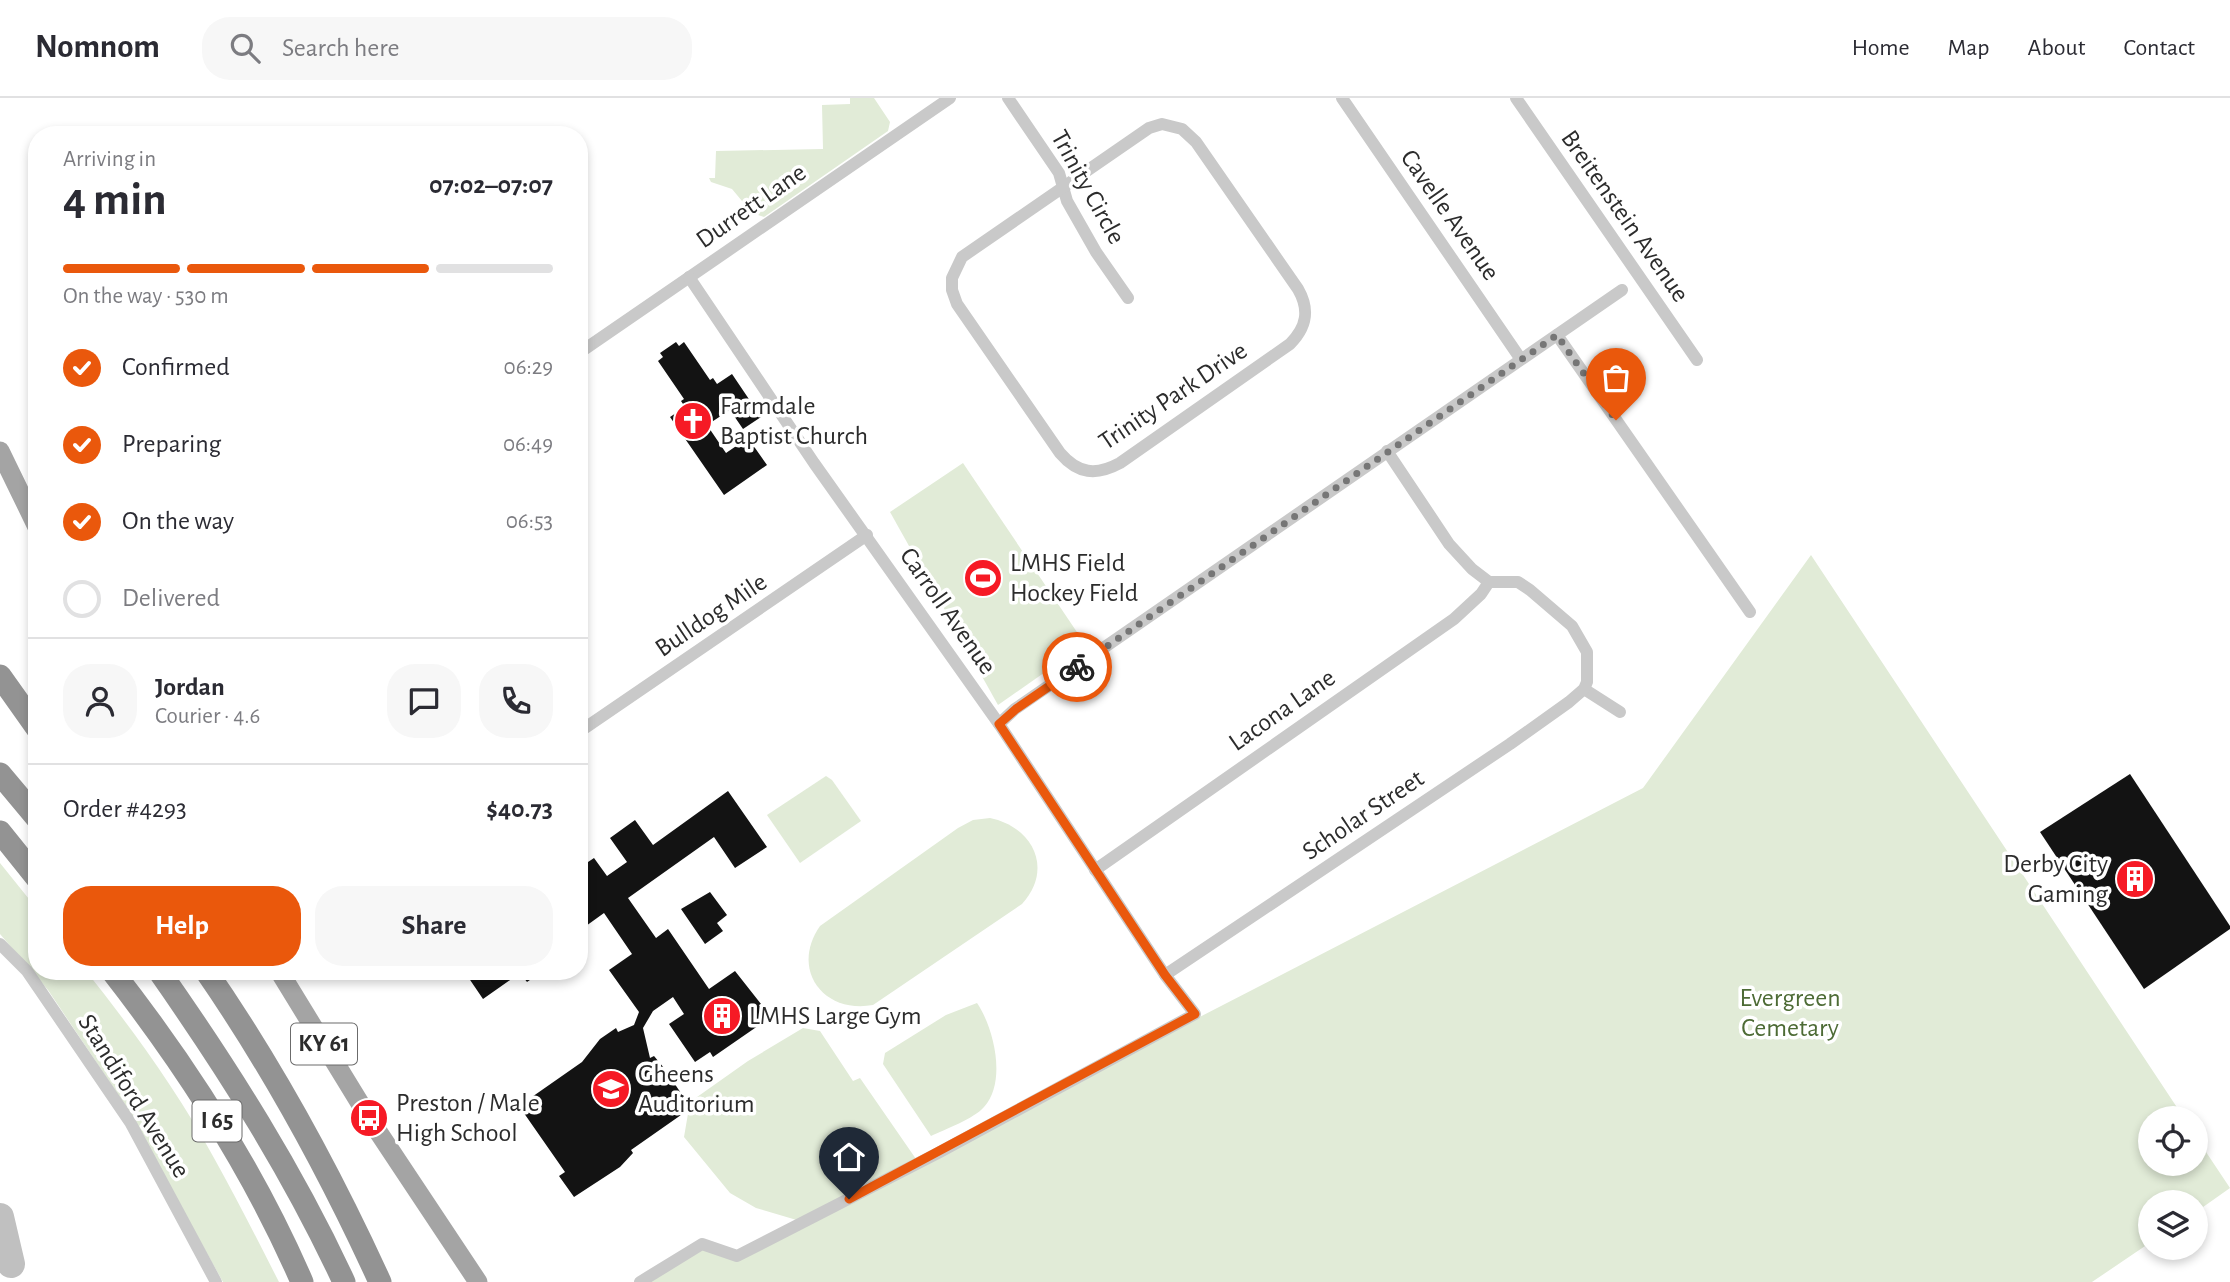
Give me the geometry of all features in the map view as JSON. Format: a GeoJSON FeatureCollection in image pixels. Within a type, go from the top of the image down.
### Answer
{"type":"FeatureCollection","features":[{"type":"Feature","properties":{"kind":"highway"},"geometry":{"type":"LineString","coordinates":[[0,676],[28,715]]}},
{"type":"Feature","properties":{"kind":"highway"},"geometry":{"type":"LineString","coordinates":[[0,774],[28,807]]}},
{"type":"Feature","properties":{"kind":"highway"},"geometry":{"type":"LineString","coordinates":[[0,832],[28,866]]}},
{"type":"Feature","properties":{"kind":"highway","name":"I 65"},"geometry":{"type":"LineString","coordinates":[[119,980],[157,1029],[206,1103],[242,1163],[303,1282]]}},
{"type":"Feature","properties":{"kind":"highway","name":"I 65"},"geometry":{"type":"LineString","coordinates":[[165,980],[264,1130],[313,1217],[344,1282]]}},
{"type":"Feature","properties":{"kind":"highway"},"geometry":{"type":"LineString","coordinates":[[212,980],[236,1014],[328,1177],[380,1282]]}},
{"type":"Feature","properties":{"kind":"main road"},"geometry":{"type":"LineString","coordinates":[[0,451],[28,509]]}},
{"type":"Feature","properties":{"kind":"main road","name":"KY 61"},"geometry":{"type":"LineString","coordinates":[[285,980],[369,1118],[478,1282]]}},
{"type":"Feature","properties":{"kind":"street","name":"Durrett Lane"},"geometry":{"type":"LineString","coordinates":[[588,347],[950,98]]}},
{"type":"Feature","properties":{"kind":"street","name":"Trinity Circle"},"geometry":{"type":"LineString","coordinates":[[1007,98],[1059,173],[1067,201],[1096,252],[1128,298]]}},
{"type":"Feature","properties":{"kind":"street","name":"Cavelle Avenue"},"geometry":{"type":"LineString","coordinates":[[1342,98],[1520,358]]}},
{"type":"Feature","properties":{"kind":"street","name":"Breitenstein Avenue"},"geometry":{"type":"LineString","coordinates":[[1516,98],[1697,360]]}},
{"type":"Feature","properties":{"kind":"street","name":"Trinity Park Drive"},"geometry":{"type":"LineString","coordinates":[[1162,124],[1182,129],[1196,142],[1298,289],[1306,310],[1304,325],[1290,344],[1120,463],[1100,471],[1088,472],[1073,467],[1060,453],[972,328],[952,290],[954,271],[962,257],[1063,186],[1149,128],[1162,124]]}},
{"type":"Feature","properties":{"kind":"street","name":"Carroll Avenue"},"geometry":{"type":"LineString","coordinates":[[689,277],[814,463],[999,724],[1165,975]]}},
{"type":"Feature","properties":{"kind":"street"},"geometry":{"type":"LineString","coordinates":[[999,724],[1016,709],[1132,627],[1622,290]]}},
{"type":"Feature","properties":{"kind":"street"},"geometry":{"type":"LineString","coordinates":[[1557,335],[1750,612]]}},
{"type":"Feature","properties":{"kind":"street"},"geometry":{"type":"LineString","coordinates":[[1387,451],[1454,550],[1472,569],[1489,582],[1518,582],[1572,626],[1587,652],[1588,673],[1584,689],[1620,712]]}},
{"type":"Feature","properties":{"kind":"street","name":"Bulldog Mile"},"geometry":{"type":"LineString","coordinates":[[588,726],[867,535]]}},
{"type":"Feature","properties":{"kind":"street","name":"Lacona Lane"},"geometry":{"type":"LineString","coordinates":[[1096,870],[1454,619],[1481,594],[1489,582]]}},
{"type":"Feature","properties":{"kind":"street","name":"Scholar Street"},"geometry":{"type":"LineString","coordinates":[[1165,975],[1510,744],[1584,689]]}},
{"type":"Feature","properties":{"kind":"street","name":"Standiford Avenue"},"geometry":{"type":"LineString","coordinates":[[0,944],[28,972]]}},
{"type":"Feature","properties":{"kind":"street"},"geometry":{"type":"LineString","coordinates":[[640,1282],[702,1244],[737,1256],[950,1146],[1195,1014],[1165,975]]}},
{"type":"Feature","properties":{"kind":"street","name":"Standiford Avenue"},"geometry":{"type":"LineString","coordinates":[[33,980],[130,1122],[216,1282]]}},
{"type":"Feature","properties":{"kind":"green space"},"geometry":{"type":"Polygon","coordinates":[[[850,98],[874,98],[890,122],[888,131],[764,217],[752,213],[732,189],[711,182],[709,178],[715,178],[716,151],[823,149],[822,105],[850,104],[850,98]]]}},
{"type":"Feature","properties":{"kind":"green space","name":"LMHS Field Hockey Field"},"geometry":{"type":"Polygon","coordinates":[[[963,463],[1085,644],[998,705],[890,512],[963,463]]]}},
{"type":"Feature","properties":{"kind":"green space","name":"Evergreen Cemetary"},"geometry":{"type":"Polygon","coordinates":[[[1811,555],[2176,1106],[2138,1106],[2138,1176],[2208,1176],[2208,1155],[2230,1188],[2208,1204],[2208,1190],[2138,1190],[2138,1251],[2092,1282],[640,1282],[702,1244],[737,1256],[1643,788],[1811,555]]]}},
{"type":"Feature","properties":{"kind":"green space"},"geometry":{"type":"Polygon","coordinates":[[[826,776],[832,780],[861,821],[800,863],[767,815],[826,776]]]}},
{"type":"Feature","properties":{"kind":"green space"},"geometry":{"type":"Polygon","coordinates":[[[990,818],[1018,830],[1034,851],[1037,877],[1032,891],[1022,904],[873,1005],[855,1006],[826,995],[816,985],[810,972],[812,942],[820,926],[958,828],[973,820],[990,818]]]}},
{"type":"Feature","properties":{"kind":"green space"},"geometry":{"type":"Polygon","coordinates":[[[0,863],[28,898],[28,967],[0,934],[0,863]]]}},
{"type":"Feature","properties":{"kind":"green space"},"geometry":{"type":"Polygon","coordinates":[[[39,980],[93,980],[104,993],[154,1062],[200,1133],[279,1282],[223,1282],[121,1099],[39,980]]]}},
{"type":"Feature","properties":{"kind":"green space"},"geometry":{"type":"Polygon","coordinates":[[[977,1003],[988,1026],[996,1055],[995,1084],[991,1096],[984,1107],[974,1115],[931,1136],[883,1064],[885,1053],[946,1015],[977,1003]]]}},
{"type":"Feature","properties":{"kind":"green space"},"geometry":{"type":"Polygon","coordinates":[[[803,1028],[820,1031],[853,1081],[860,1078],[916,1159],[800,1221],[756,1208],[730,1193],[684,1137],[690,1102],[748,1061],[803,1028]]]}},
{"type":"Feature","properties":{"kind":"building","name":"Farmdale Baptist Church"},"geometry":{"type":"Polygon","coordinates":[[[676,342],[679,346],[684,342],[710,380],[713,378],[717,384],[732,374],[761,417],[743,429],[730,410],[707,425],[726,453],[748,438],[767,465],[724,495],[670,417],[685,407],[681,401],[684,399],[658,361],[663,357],[660,353],[676,342]]]}},
{"type":"Feature","properties":{"kind":"building","name":"Derby City Gaming"},"geometry":{"type":"Polygon","coordinates":[[[2130,774],[2230,926],[2230,929],[2144,989],[2040,832],[2130,774]]]}},
{"type":"Feature","properties":{"kind":"building"},"geometry":{"type":"Polygon","coordinates":[[[728,791],[767,847],[735,868],[714,837],[628,898],[656,938],[668,929],[709,989],[735,971],[761,1004],[759,1005],[766,1015],[762,1018],[765,1021],[713,1057],[710,1052],[695,1062],[669,1024],[684,1014],[673,997],[653,1011],[643,1028],[650,1058],[654,1056],[664,1068],[691,1108],[631,1150],[633,1153],[620,1167],[574,1197],[559,1176],[565,1172],[519,1106],[582,1062],[600,1039],[616,1028],[618,1032],[634,1025],[639,1012],[609,970],[632,954],[604,913],[588,925],[588,862],[594,858],[607,876],[627,862],[610,838],[635,820],[653,845],[728,791]]]}},
{"type":"Feature","properties":{"kind":"building"},"geometry":{"type":"Polygon","coordinates":[[[710,892],[727,915],[717,923],[723,931],[705,944],[681,909],[710,892]]]}},
{"type":"Feature","properties":{"kind":"building"},"geometry":{"type":"Polygon","coordinates":[[[470,980],[510,980],[483,999],[470,980]]]}},
{"type":"Feature","properties":{"kind":"taxiway"},"geometry":{"type":"LineString","coordinates":[[0,1217],[11,1264]]}},
{"type":"Feature","properties":{"kind":"way so far"},"geometry":{"type":"LineString","coordinates":[[1077,667],[1502,370],[1557,335],[1616,420]]}},
{"type":"Feature","properties":{"kind":"place","name":"Farmdale Baptist Church"},"geometry":{"type":"Point","coordinates":[693,421]}},
{"type":"Feature","properties":{"kind":"place","name":"LMHS Field Hockey Field"},"geometry":{"type":"Point","coordinates":[983,578]}},
{"type":"Feature","properties":{"kind":"place","name":"Derby City Gaming"},"geometry":{"type":"Point","coordinates":[2135,879]}},
{"type":"Feature","properties":{"kind":"place","name":"LMHS Large Gym"},"geometry":{"type":"Point","coordinates":[722,1016]}},
{"type":"Feature","properties":{"kind":"place","name":"Gheens Auditorium"},"geometry":{"type":"Point","coordinates":[611,1089]}},
{"type":"Feature","properties":{"kind":"place","name":"Preston / Male High School"},"geometry":{"type":"Point","coordinates":[369,1118]}},
{"type":"Feature","properties":{"kind":"route"},"geometry":{"type":"LineString","coordinates":[[849,1199],[1195,1014],[1165,975],[999,724],[1077,667]]}}]}
